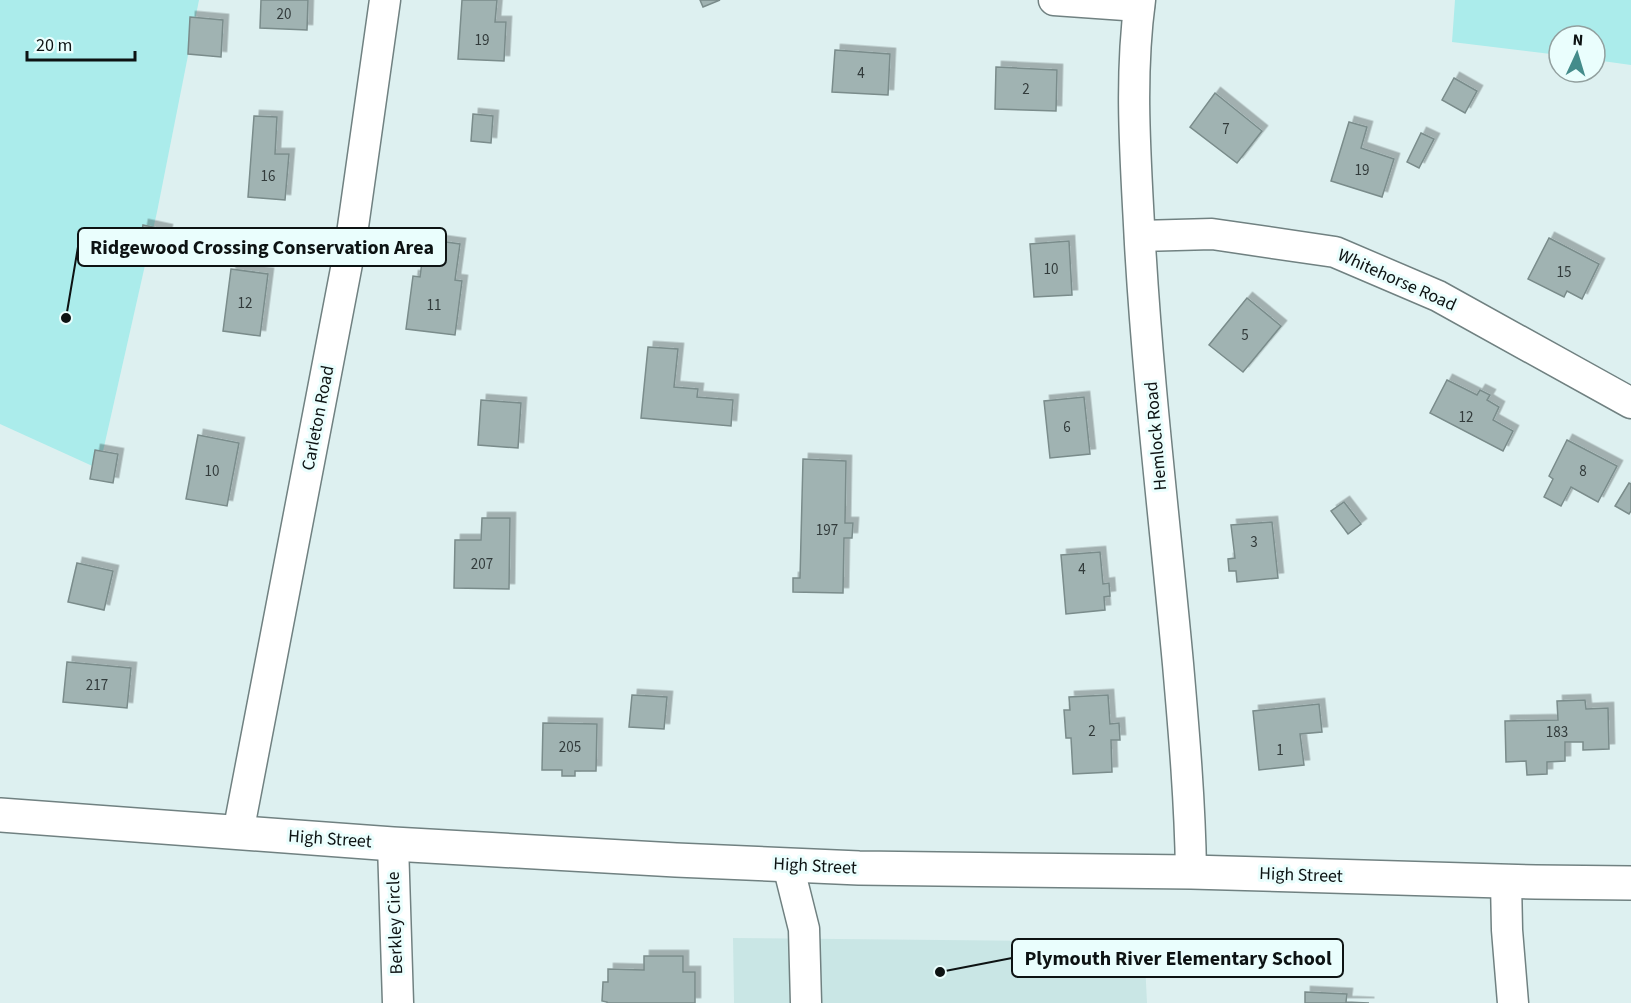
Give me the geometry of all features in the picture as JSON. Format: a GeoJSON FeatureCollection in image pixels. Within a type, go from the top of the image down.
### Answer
{"type":"FeatureCollection","features":[{"type":"Feature","properties":{"kind":"main road","name":"High Street"},"geometry":{"type":"LineString","coordinates":[[0,815],[393,844],[859,868],[1191,872],[1631,883]]}},
{"type":"Feature","properties":{"kind":"street","name":"Carleton Road"},"geometry":{"type":"LineString","coordinates":[[238,833],[350,248],[385,0]]}},
{"type":"Feature","properties":{"kind":"street"},"geometry":{"type":"LineString","coordinates":[[1054,0],[1140,3]]}},
{"type":"Feature","properties":{"kind":"street","name":"Hemlock Road"},"geometry":{"type":"LineString","coordinates":[[1140,3],[1134,76],[1135,166],[1143,300],[1181,700],[1191,872]]}},
{"type":"Feature","properties":{"kind":"street","name":"Whitehorse Road"},"geometry":{"type":"LineString","coordinates":[[1140,236],[1212,234],[1335,252],[1438,296],[1631,403]]}},
{"type":"Feature","properties":{"kind":"street","name":"Berkley Circle"},"geometry":{"type":"LineString","coordinates":[[393,844],[398,1003]]}},
{"type":"Feature","properties":{"kind":"street"},"geometry":{"type":"LineString","coordinates":[[788,865],[804,929],[806,1003]]}},
{"type":"Feature","properties":{"kind":"street"},"geometry":{"type":"LineString","coordinates":[[1506,881],[1507,930],[1514,1003]]}},
{"type":"Feature","properties":{"kind":"shaded area"},"geometry":{"type":"Polygon","coordinates":[[[0,0],[199,0],[157,212],[99,469],[0,424],[0,0]]]}},
{"type":"Feature","properties":{"kind":"shaded area"},"geometry":{"type":"Polygon","coordinates":[[[1455,0],[1631,0],[1631,65],[1607,62],[1607,24],[1547,24],[1547,54],[1452,42],[1455,0]]]}},
{"type":"Feature","properties":{"kind":"shaded area"},"geometry":{"type":"Polygon","coordinates":[[[733,938],[1144,942],[1147,1003],[734,1003],[733,938]]]}},
{"type":"Feature","properties":{"kind":"building"},"geometry":{"type":"Polygon","coordinates":[[[261,0],[308,0],[307,30],[260,28],[261,0]]]}},
{"type":"Feature","properties":{"kind":"building"},"geometry":{"type":"Polygon","coordinates":[[[462,0],[497,0],[495,22],[506,22],[504,61],[458,59],[462,0]]]}},
{"type":"Feature","properties":{"kind":"building"},"geometry":{"type":"Polygon","coordinates":[[[700,0],[720,0],[703,7],[700,0]]]}},
{"type":"Feature","properties":{"kind":"building"},"geometry":{"type":"Polygon","coordinates":[[[190,17],[223,20],[221,57],[188,54],[190,17]]]}},
{"type":"Feature","properties":{"kind":"building"},"geometry":{"type":"Polygon","coordinates":[[[835,50],[890,54],[888,95],[832,92],[835,50]]]}},
{"type":"Feature","properties":{"kind":"building"},"geometry":{"type":"Polygon","coordinates":[[[996,67],[1057,70],[1056,111],[995,109],[996,67]]]}},
{"type":"Feature","properties":{"kind":"building"},"geometry":{"type":"Polygon","coordinates":[[[1454,78],[1477,91],[1465,113],[1442,100],[1454,78]]]}},
{"type":"Feature","properties":{"kind":"building"},"geometry":{"type":"Polygon","coordinates":[[[1215,93],[1262,131],[1237,163],[1190,127],[1215,93]]]}},
{"type":"Feature","properties":{"kind":"building"},"geometry":{"type":"Polygon","coordinates":[[[473,114],[493,116],[491,143],[471,141],[473,114]]]}},
{"type":"Feature","properties":{"kind":"building"},"geometry":{"type":"Polygon","coordinates":[[[254,116],[277,117],[275,154],[289,154],[285,200],[248,197],[254,116]]]}},
{"type":"Feature","properties":{"kind":"building"},"geometry":{"type":"Polygon","coordinates":[[[1349,122],[1367,127],[1361,148],[1394,159],[1382,197],[1331,181],[1349,122]]]}},
{"type":"Feature","properties":{"kind":"building"},"geometry":{"type":"Polygon","coordinates":[[[1421,133],[1434,139],[1419,168],[1407,162],[1421,133]]]}},
{"type":"Feature","properties":{"kind":"building"},"geometry":{"type":"Polygon","coordinates":[[[143,225],[167,230],[162,251],[139,246],[143,225]]]}},
{"type":"Feature","properties":{"kind":"building"},"geometry":{"type":"Polygon","coordinates":[[[1549,238],[1599,264],[1582,299],[1567,291],[1564,297],[1528,279],[1549,238]]]}},
{"type":"Feature","properties":{"kind":"building"},"geometry":{"type":"Polygon","coordinates":[[[425,239],[460,244],[455,280],[462,281],[455,335],[406,329],[413,276],[420,277],[425,239]]]}},
{"type":"Feature","properties":{"kind":"building"},"geometry":{"type":"Polygon","coordinates":[[[1069,241],[1072,295],[1034,297],[1030,244],[1069,241]]]}},
{"type":"Feature","properties":{"kind":"building"},"geometry":{"type":"Polygon","coordinates":[[[231,269],[268,274],[260,336],[223,331],[231,269]]]}},
{"type":"Feature","properties":{"kind":"building"},"geometry":{"type":"Polygon","coordinates":[[[1247,298],[1281,326],[1243,372],[1209,345],[1247,298]]]}},
{"type":"Feature","properties":{"kind":"building"},"geometry":{"type":"Polygon","coordinates":[[[648,347],[678,349],[674,387],[698,389],[697,397],[733,400],[731,426],[641,418],[648,347]]]}},
{"type":"Feature","properties":{"kind":"building"},"geometry":{"type":"Polygon","coordinates":[[[1447,380],[1477,395],[1480,390],[1490,395],[1487,400],[1499,407],[1493,420],[1513,431],[1503,451],[1430,413],[1447,380]]]}},
{"type":"Feature","properties":{"kind":"building"},"geometry":{"type":"Polygon","coordinates":[[[1084,397],[1090,454],[1050,458],[1044,401],[1084,397]]]}},
{"type":"Feature","properties":{"kind":"building"},"geometry":{"type":"Polygon","coordinates":[[[481,400],[521,403],[518,448],[478,445],[481,400]]]}},
{"type":"Feature","properties":{"kind":"building"},"geometry":{"type":"Polygon","coordinates":[[[198,435],[239,443],[227,506],[186,499],[198,435]]]}},
{"type":"Feature","properties":{"kind":"building"},"geometry":{"type":"Polygon","coordinates":[[[1567,440],[1617,466],[1598,502],[1571,487],[1561,506],[1544,497],[1553,479],[1549,476],[1567,440]]]}},
{"type":"Feature","properties":{"kind":"building"},"geometry":{"type":"Polygon","coordinates":[[[95,450],[118,454],[113,483],[90,479],[95,450]]]}},
{"type":"Feature","properties":{"kind":"building"},"geometry":{"type":"Polygon","coordinates":[[[803,459],[846,461],[845,523],[853,523],[852,538],[844,538],[843,593],[793,592],[793,578],[800,578],[803,459]]]}},
{"type":"Feature","properties":{"kind":"building"},"geometry":{"type":"Polygon","coordinates":[[[1629,483],[1631,484],[1631,511],[1629,514],[1615,506],[1629,483]]]}},
{"type":"Feature","properties":{"kind":"building"},"geometry":{"type":"Polygon","coordinates":[[[1344,502],[1361,524],[1348,534],[1331,511],[1344,502]]]}},
{"type":"Feature","properties":{"kind":"building"},"geometry":{"type":"Polygon","coordinates":[[[482,518],[510,518],[509,589],[454,588],[455,540],[481,540],[482,518]]]}},
{"type":"Feature","properties":{"kind":"building"},"geometry":{"type":"Polygon","coordinates":[[[1272,522],[1278,578],[1237,582],[1236,571],[1229,571],[1228,559],[1235,558],[1231,525],[1272,522]]]}},
{"type":"Feature","properties":{"kind":"building"},"geometry":{"type":"Polygon","coordinates":[[[1100,552],[1103,584],[1109,583],[1110,596],[1104,597],[1105,610],[1066,614],[1061,555],[1100,552]]]}},
{"type":"Feature","properties":{"kind":"building"},"geometry":{"type":"Polygon","coordinates":[[[77,563],[113,571],[104,610],[68,602],[77,563]]]}},
{"type":"Feature","properties":{"kind":"building"},"geometry":{"type":"Polygon","coordinates":[[[67,662],[131,668],[127,708],[63,702],[67,662]]]}},
{"type":"Feature","properties":{"kind":"building"},"geometry":{"type":"Polygon","coordinates":[[[632,695],[667,697],[664,729],[629,727],[632,695]]]}},
{"type":"Feature","properties":{"kind":"building"},"geometry":{"type":"Polygon","coordinates":[[[1108,695],[1110,724],[1119,723],[1120,740],[1111,740],[1112,772],[1073,774],[1071,738],[1066,738],[1064,710],[1070,710],[1069,697],[1108,695]]]}},
{"type":"Feature","properties":{"kind":"building"},"geometry":{"type":"Polygon","coordinates":[[[1585,700],[1586,709],[1608,708],[1609,749],[1583,750],[1583,742],[1565,742],[1565,761],[1547,762],[1547,774],[1527,775],[1526,761],[1506,762],[1505,721],[1558,720],[1557,701],[1585,700]]]}},
{"type":"Feature","properties":{"kind":"building"},"geometry":{"type":"Polygon","coordinates":[[[1319,704],[1322,732],[1300,734],[1304,765],[1259,770],[1253,711],[1319,704]]]}},
{"type":"Feature","properties":{"kind":"building"},"geometry":{"type":"Polygon","coordinates":[[[543,723],[597,724],[596,771],[575,771],[575,776],[562,776],[562,770],[542,770],[543,723]]]}},
{"type":"Feature","properties":{"kind":"building"},"geometry":{"type":"Polygon","coordinates":[[[644,956],[683,956],[683,972],[695,972],[695,1003],[607,1003],[602,1001],[603,982],[608,982],[608,969],[644,970],[644,956]]]}},
{"type":"Feature","properties":{"kind":"building"},"geometry":{"type":"Polygon","coordinates":[[[1305,992],[1347,994],[1346,1002],[1369,1003],[1305,1003],[1305,992]]]}},
{"type":"Feature","properties":{"kind":"place","name":"Ridgewood Crossing Conservation Area"},"geometry":{"type":"Point","coordinates":[66,318]}},
{"type":"Feature","properties":{"kind":"place","name":"Plymouth River Elementary School"},"geometry":{"type":"Point","coordinates":[940,972]}}]}
